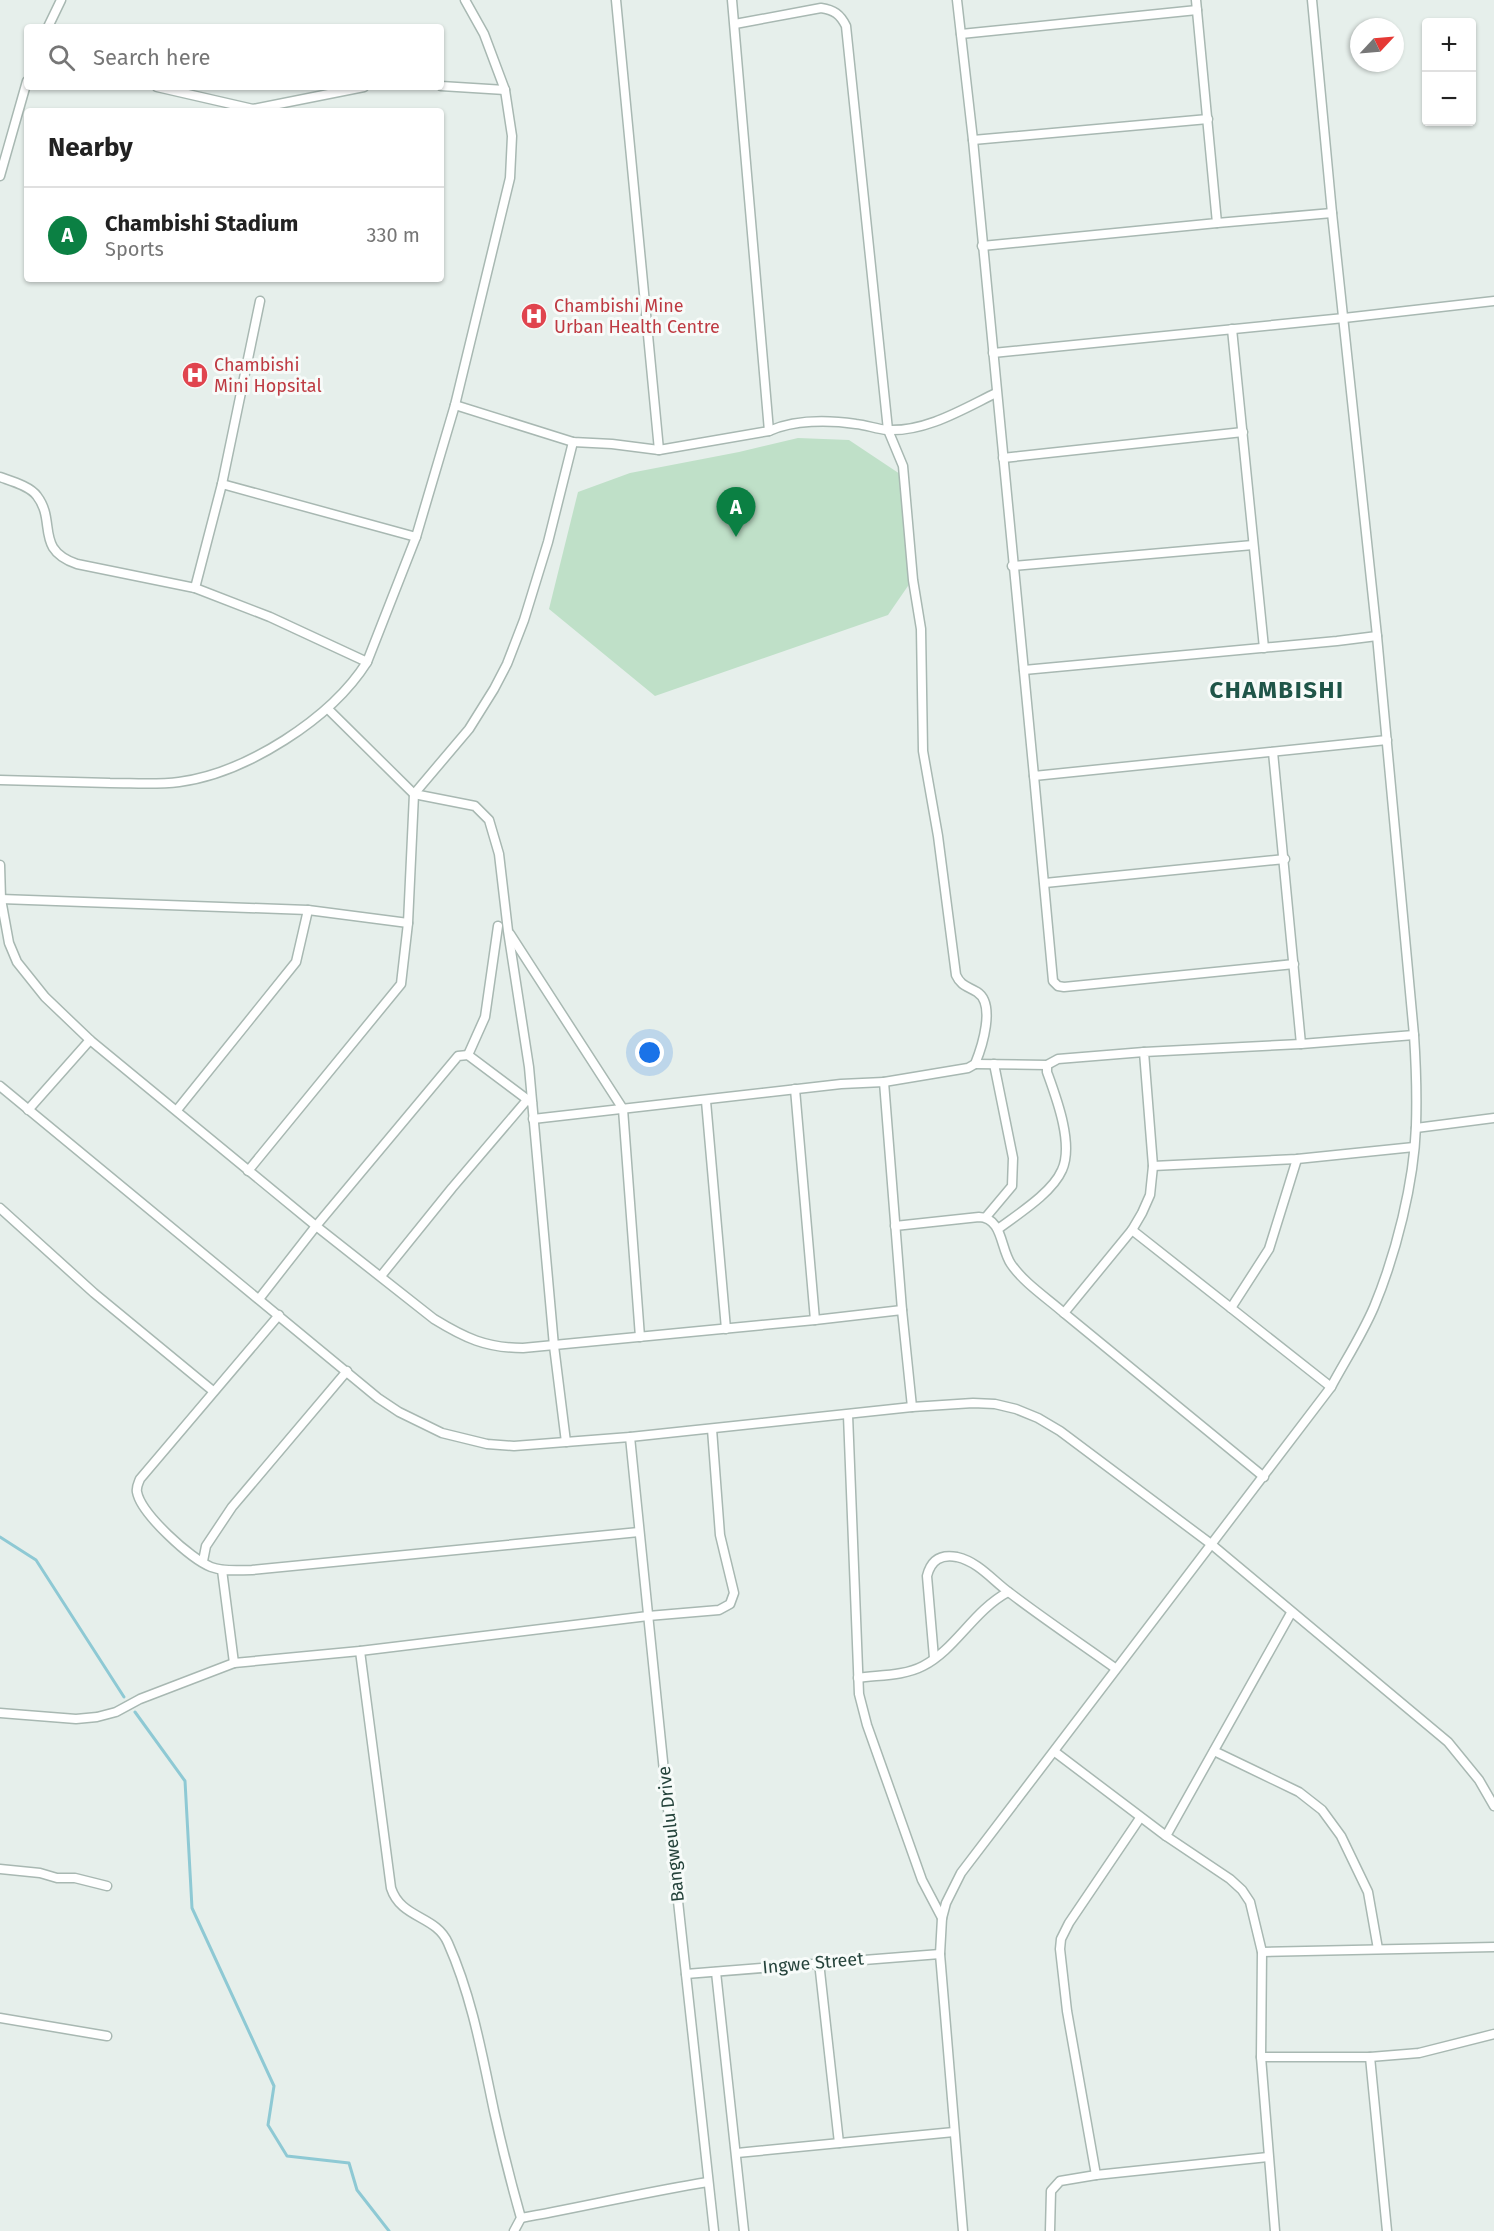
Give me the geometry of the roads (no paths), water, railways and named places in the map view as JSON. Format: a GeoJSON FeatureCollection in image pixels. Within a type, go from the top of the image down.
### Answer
{"type":"FeatureCollection","features":[{"type":"Feature","properties":{"kind":"street"},"geometry":{"type":"LineString","coordinates":[[49,24],[61,0]]}},
{"type":"Feature","properties":{"kind":"street"},"geometry":{"type":"LineString","coordinates":[[0,780],[160,783],[198,778],[238,764],[263,752],[304,727],[328,709],[348,689],[367,662],[416,537],[455,405],[510,178],[512,136],[506,90],[484,34],[465,0]]}},
{"type":"Feature","properties":{"kind":"street"},"geometry":{"type":"LineString","coordinates":[[616,0],[659,450]]}},
{"type":"Feature","properties":{"kind":"street"},"geometry":{"type":"LineString","coordinates":[[732,0],[769,431]]}},
{"type":"Feature","properties":{"kind":"street"},"geometry":{"type":"LineString","coordinates":[[957,0],[973,140],[1053,981],[1058,986],[1076,986],[1294,964]]}},
{"type":"Feature","properties":{"kind":"street"},"geometry":{"type":"LineString","coordinates":[[1196,0],[1217,223]]}},
{"type":"Feature","properties":{"kind":"street"},"geometry":{"type":"LineString","coordinates":[[963,2231],[940,1954],[942,1918],[946,1903],[961,1873],[1331,1387],[1369,1317],[1383,1284],[1408,1194],[1416,1128],[1414,1035],[1377,636],[1312,0]]}},
{"type":"Feature","properties":{"kind":"street"},"geometry":{"type":"LineString","coordinates":[[735,24],[821,8],[832,10],[841,17],[846,26],[888,430],[903,466],[913,580],[921,629],[924,761],[938,836],[956,975],[963,986],[983,998],[986,1008],[987,1020],[975,1064]]}},
{"type":"Feature","properties":{"kind":"street"},"geometry":{"type":"LineString","coordinates":[[961,34],[1197,10]]}},
{"type":"Feature","properties":{"kind":"street"},"geometry":{"type":"LineString","coordinates":[[444,86],[506,90]]}},
{"type":"Feature","properties":{"kind":"street"},"geometry":{"type":"LineString","coordinates":[[0,176],[24,90]]}},
{"type":"Feature","properties":{"kind":"street"},"geometry":{"type":"LineString","coordinates":[[170,90],[249,108]]}},
{"type":"Feature","properties":{"kind":"street"},"geometry":{"type":"LineString","coordinates":[[258,108],[349,90]]}},
{"type":"Feature","properties":{"kind":"street"},"geometry":{"type":"LineString","coordinates":[[973,140],[1208,119]]}},
{"type":"Feature","properties":{"kind":"street"},"geometry":{"type":"LineString","coordinates":[[982,246],[1332,213]]}},
{"type":"Feature","properties":{"kind":"street"},"geometry":{"type":"LineString","coordinates":[[195,588],[222,484],[260,301]]}},
{"type":"Feature","properties":{"kind":"street"},"geometry":{"type":"LineString","coordinates":[[993,353],[1494,301]]}},
{"type":"Feature","properties":{"kind":"street"},"geometry":{"type":"LineString","coordinates":[[1232,329],[1264,648]]}},
{"type":"Feature","properties":{"kind":"street"},"geometry":{"type":"LineString","coordinates":[[455,405],[573,442],[659,450],[769,431],[785,424],[853,423],[888,430],[933,422],[996,393]]}},
{"type":"Feature","properties":{"kind":"street"},"geometry":{"type":"LineString","coordinates":[[1003,458],[1243,432]]}},
{"type":"Feature","properties":{"kind":"street"},"geometry":{"type":"LineString","coordinates":[[248,1171],[401,984],[408,923],[414,794],[469,729],[507,664],[524,620],[548,542],[573,442]]}},
{"type":"Feature","properties":{"kind":"street"},"geometry":{"type":"LineString","coordinates":[[0,477],[36,494],[42,505],[54,552],[64,559],[195,588],[270,617],[367,662]]}},
{"type":"Feature","properties":{"kind":"street"},"geometry":{"type":"LineString","coordinates":[[222,484],[416,537]]}},
{"type":"Feature","properties":{"kind":"street"},"geometry":{"type":"LineString","coordinates":[[1012,566],[1253,544]]}},
{"type":"Feature","properties":{"kind":"street"},"geometry":{"type":"LineString","coordinates":[[1024,670],[1377,636]]}},
{"type":"Feature","properties":{"kind":"street"},"geometry":{"type":"LineString","coordinates":[[328,709],[414,794],[475,806],[489,820],[499,854],[508,931],[529,1067],[530,1101],[554,1346],[566,1442]]}},
{"type":"Feature","properties":{"kind":"street"},"geometry":{"type":"LineString","coordinates":[[1034,776],[1387,740]]}},
{"type":"Feature","properties":{"kind":"street"},"geometry":{"type":"LineString","coordinates":[[1273,752],[1301,1044]]}},
{"type":"Feature","properties":{"kind":"street"},"geometry":{"type":"LineString","coordinates":[[1045,883],[1285,859]]}},
{"type":"Feature","properties":{"kind":"street"},"geometry":{"type":"LineString","coordinates":[[0,865],[0,899],[9,943],[17,962],[45,997],[90,1040],[316,1226],[434,1319],[471,1340],[488,1346],[505,1348],[554,1346],[902,1310]]}},
{"type":"Feature","properties":{"kind":"street"},"geometry":{"type":"LineString","coordinates":[[0,899],[308,909],[408,923]]}},
{"type":"Feature","properties":{"kind":"street"},"geometry":{"type":"LineString","coordinates":[[177,1110],[296,962],[308,909]]}},
{"type":"Feature","properties":{"kind":"street"},"geometry":{"type":"LineString","coordinates":[[468,1055],[485,1017],[498,926]]}},
{"type":"Feature","properties":{"kind":"street"},"geometry":{"type":"LineString","coordinates":[[508,931],[623,1109],[640,1337]]}},
{"type":"Feature","properties":{"kind":"street"},"geometry":{"type":"LineString","coordinates":[[533,1119],[841,1084],[884,1082],[969,1068],[975,1064],[1047,1065],[1058,1059],[1414,1035]]}},
{"type":"Feature","properties":{"kind":"street"},"geometry":{"type":"LineString","coordinates":[[28,1110],[90,1040]]}},
{"type":"Feature","properties":{"kind":"street"},"geometry":{"type":"LineString","coordinates":[[1064,1313],[1132,1230],[1150,1195],[1153,1166],[1144,1052]]}},
{"type":"Feature","properties":{"kind":"street"},"geometry":{"type":"LineString","coordinates":[[259,1299],[316,1226],[458,1056],[468,1055],[530,1101]]}},
{"type":"Feature","properties":{"kind":"street"},"geometry":{"type":"LineString","coordinates":[[986,1218],[1012,1186],[1013,1158],[994,1064]]}},
{"type":"Feature","properties":{"kind":"street"},"geometry":{"type":"LineString","coordinates":[[998,1229],[1043,1194],[1063,1169],[1065,1148],[1063,1122],[1047,1072],[1047,1065]]}},
{"type":"Feature","properties":{"kind":"street"},"geometry":{"type":"LineString","coordinates":[[884,1082],[894,1226],[912,1407]]}},
{"type":"Feature","properties":{"kind":"street"},"geometry":{"type":"LineString","coordinates":[[0,1086],[399,1412],[442,1433],[505,1445],[566,1442],[912,1407],[973,1403],[995,1404],[1038,1418],[1086,1450],[1211,1544],[1448,1742],[1479,1780],[1494,1806]]}},
{"type":"Feature","properties":{"kind":"street"},"geometry":{"type":"LineString","coordinates":[[795,1089],[815,1320]]}},
{"type":"Feature","properties":{"kind":"street"},"geometry":{"type":"LineString","coordinates":[[381,1276],[452,1188],[530,1101]]}},
{"type":"Feature","properties":{"kind":"street"},"geometry":{"type":"LineString","coordinates":[[706,1101],[726,1329]]}},
{"type":"Feature","properties":{"kind":"street"},"geometry":{"type":"LineString","coordinates":[[1416,1128],[1494,1118]]}},
{"type":"Feature","properties":{"kind":"street"},"geometry":{"type":"LineString","coordinates":[[1153,1166],[1296,1159],[1414,1148]]}},
{"type":"Feature","properties":{"kind":"street"},"geometry":{"type":"LineString","coordinates":[[1231,1308],[1269,1249],[1296,1159]]}},
{"type":"Feature","properties":{"kind":"street"},"geometry":{"type":"LineString","coordinates":[[0,1208],[94,1293],[213,1391]]}},
{"type":"Feature","properties":{"kind":"street"},"geometry":{"type":"LineString","coordinates":[[894,1226],[986,1218],[994,1221],[1004,1249],[1012,1265],[1022,1277],[1264,1477]]}},
{"type":"Feature","properties":{"kind":"street"},"geometry":{"type":"LineString","coordinates":[[1132,1230],[1331,1387]]}},
{"type":"Feature","properties":{"kind":"street"},"geometry":{"type":"LineString","coordinates":[[279,1315],[213,1391],[136,1486],[140,1500],[167,1534],[183,1549],[209,1566],[222,1570],[264,1569],[639,1532]]}},
{"type":"Feature","properties":{"kind":"street"},"geometry":{"type":"LineString","coordinates":[[202,1561],[206,1546],[232,1507],[347,1371]]}},
{"type":"Feature","properties":{"kind":"street"},"geometry":{"type":"LineString","coordinates":[[848,1415],[859,1694],[867,1725],[921,1880],[942,1918]]}},
{"type":"Feature","properties":{"kind":"street"},"geometry":{"type":"LineString","coordinates":[[0,1713],[76,1719],[97,1717],[116,1712],[140,1699],[234,1663],[360,1651],[648,1616],[720,1610],[730,1604],[734,1593],[720,1535],[712,1429]]}},
{"type":"Feature","properties":{"kind":"street","name":"Bangweulu Drive"},"geometry":{"type":"LineString","coordinates":[[630,1437],[714,2231]]}},
{"type":"Feature","properties":{"kind":"street"},"geometry":{"type":"LineString","coordinates":[[934,1658],[927,1576],[929,1566],[935,1559],[944,1556],[969,1561],[986,1572],[1008,1592],[1115,1668]]}},
{"type":"Feature","properties":{"kind":"street"},"geometry":{"type":"LineString","coordinates":[[222,1570],[234,1663]]}},
{"type":"Feature","properties":{"kind":"street"},"geometry":{"type":"LineString","coordinates":[[858,1678],[913,1670],[934,1658],[988,1604],[1008,1592]]}},
{"type":"Feature","properties":{"kind":"street"},"geometry":{"type":"LineString","coordinates":[[1166,1836],[1291,1613]]}},
{"type":"Feature","properties":{"kind":"street"},"geometry":{"type":"LineString","coordinates":[[360,1651],[391,1888],[397,1902],[404,1909],[442,1933],[466,1989],[521,2218],[514,2231]]}},
{"type":"Feature","properties":{"kind":"street"},"geometry":{"type":"LineString","coordinates":[[1214,1751],[1299,1792],[1322,1810],[1341,1836],[1368,1892],[1378,1949]]}},
{"type":"Feature","properties":{"kind":"street"},"geometry":{"type":"LineString","coordinates":[[1055,1752],[1140,1818],[1242,1890],[1250,1902],[1262,1952],[1261,2057],[1275,2231]]}},
{"type":"Feature","properties":{"kind":"street"},"geometry":{"type":"LineString","coordinates":[[1096,2175],[1067,2011],[1060,1949],[1061,1939],[1069,1923],[1140,1818]]}},
{"type":"Feature","properties":{"kind":"street"},"geometry":{"type":"LineString","coordinates":[[0,1869],[57,1878],[75,1878],[107,1886]]}},
{"type":"Feature","properties":{"kind":"street"},"geometry":{"type":"LineString","coordinates":[[1262,1952],[1494,1947]]}},
{"type":"Feature","properties":{"kind":"street","name":"Ingwe Street"},"geometry":{"type":"LineString","coordinates":[[686,1974],[940,1954]]}},
{"type":"Feature","properties":{"kind":"street"},"geometry":{"type":"LineString","coordinates":[[819,1962],[839,2143]]}},
{"type":"Feature","properties":{"kind":"street"},"geometry":{"type":"LineString","coordinates":[[717,1972],[744,2231]]}},
{"type":"Feature","properties":{"kind":"street"},"geometry":{"type":"LineString","coordinates":[[0,2018],[107,2036]]}},
{"type":"Feature","properties":{"kind":"street"},"geometry":{"type":"LineString","coordinates":[[1261,2057],[1370,2057],[1419,2053],[1494,2034]]}},
{"type":"Feature","properties":{"kind":"street"},"geometry":{"type":"LineString","coordinates":[[1370,2057],[1387,2231]]}},
{"type":"Feature","properties":{"kind":"street"},"geometry":{"type":"LineString","coordinates":[[737,2153],[954,2132]]}},
{"type":"Feature","properties":{"kind":"street"},"geometry":{"type":"LineString","coordinates":[[1050,2231],[1051,2191],[1060,2181],[1096,2175],[1268,2157]]}},
{"type":"Feature","properties":{"kind":"street"},"geometry":{"type":"LineString","coordinates":[[521,2218],[708,2182]]}},
{"type":"Feature","properties":{"kind":"waterway"},"geometry":{"type":"LineString","coordinates":[[0,1537],[36,1560],[124,1697]]}},
{"type":"Feature","properties":{"kind":"waterway"},"geometry":{"type":"LineString","coordinates":[[135,1712],[185,1781],[192,1908],[274,2086],[268,2125],[287,2156],[349,2163],[357,2190],[389,2231]]}},
{"type":"Feature","properties":{"kind":"place","name":"Chambishi Mine Urban Health Centre"},"geometry":{"type":"Point","coordinates":[534,316]}},
{"type":"Feature","properties":{"kind":"place","name":"Chambishi Mini Hopsital"},"geometry":{"type":"Point","coordinates":[195,375]}},
{"type":"Feature","properties":{"kind":"place","name":"Chambishi Stadium"},"geometry":{"type":"Point","coordinates":[736,537]}},
{"type":"Feature","properties":{"kind":"district","name":"CHAMBISHI"},"geometry":{"type":"Point","coordinates":[1277,690]}}]}
